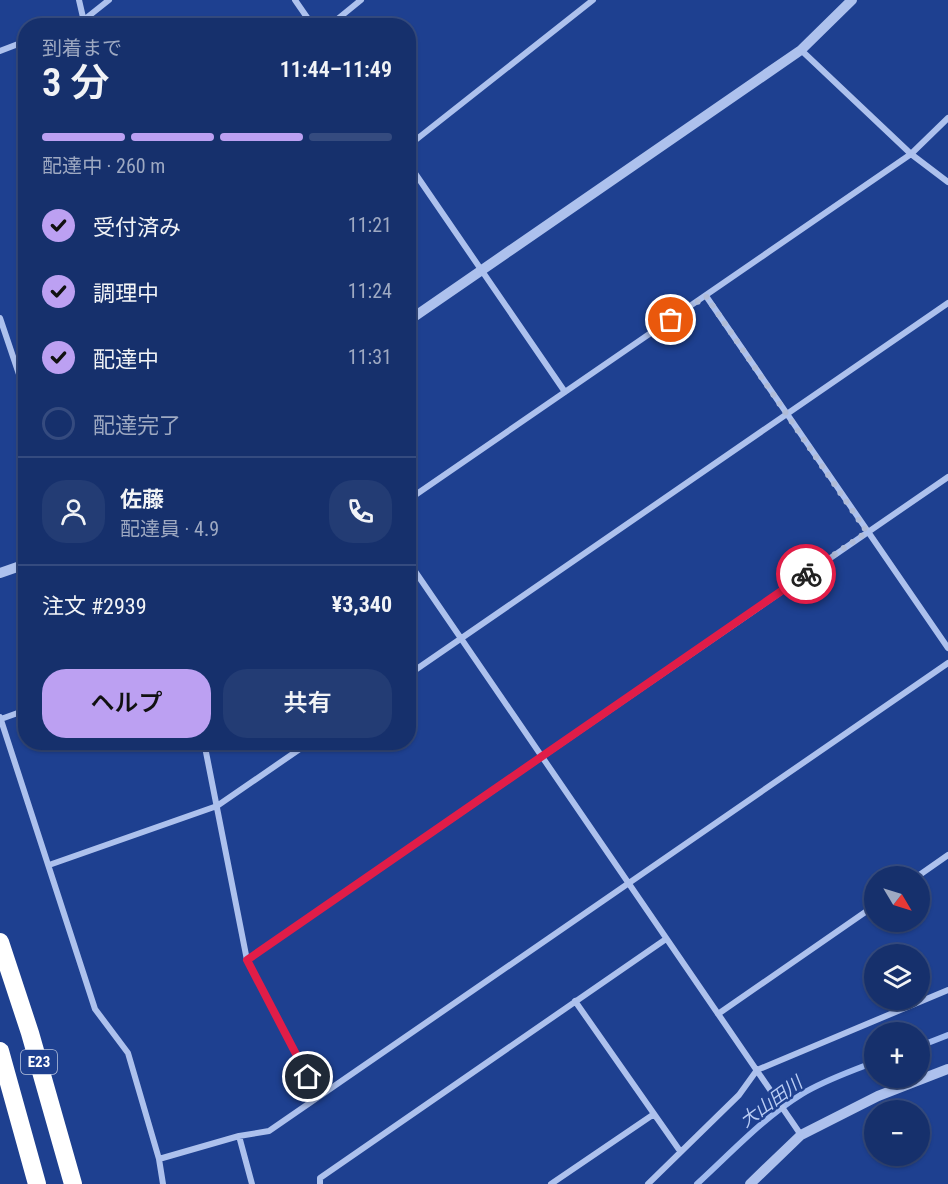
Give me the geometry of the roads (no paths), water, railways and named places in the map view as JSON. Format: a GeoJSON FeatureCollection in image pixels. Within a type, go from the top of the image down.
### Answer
{"type":"FeatureCollection","features":[{"type":"Feature","properties":{"kind":"highway","name":"E23"},"geometry":{"type":"LineString","coordinates":[[0,942],[30,1033],[73,1184]]}},
{"type":"Feature","properties":{"kind":"highway","name":"E23"},"geometry":{"type":"LineString","coordinates":[[0,1051],[37,1184]]}},
{"type":"Feature","properties":{"kind":"street"},"geometry":{"type":"LineString","coordinates":[[79,0],[84,18]]}},
{"type":"Feature","properties":{"kind":"street"},"geometry":{"type":"LineString","coordinates":[[89,18],[109,0]]}},
{"type":"Feature","properties":{"kind":"street"},"geometry":{"type":"LineString","coordinates":[[295,0],[307,18]]}},
{"type":"Feature","properties":{"kind":"street"},"geometry":{"type":"LineString","coordinates":[[338,18],[361,0]]}},
{"type":"Feature","properties":{"kind":"street"},"geometry":{"type":"LineString","coordinates":[[416,140],[593,0]]}},
{"type":"Feature","properties":{"kind":"street"},"geometry":{"type":"LineString","coordinates":[[416,315],[801,50],[852,0]]}},
{"type":"Feature","properties":{"kind":"street"},"geometry":{"type":"LineString","coordinates":[[0,51],[18,44]]}},
{"type":"Feature","properties":{"kind":"street"},"geometry":{"type":"LineString","coordinates":[[801,50],[911,154],[948,182]]}},
{"type":"Feature","properties":{"kind":"street"},"geometry":{"type":"LineString","coordinates":[[416,494],[911,154],[948,118]]}},
{"type":"Feature","properties":{"kind":"street"},"geometry":{"type":"LineString","coordinates":[[416,175],[565,392]]}},
{"type":"Feature","properties":{"kind":"street"},"geometry":{"type":"LineString","coordinates":[[706,296],[948,648]]}},
{"type":"Feature","properties":{"kind":"street"},"geometry":{"type":"LineString","coordinates":[[416,670],[948,303]]}},
{"type":"Feature","properties":{"kind":"street"},"geometry":{"type":"LineString","coordinates":[[0,318],[18,371]]}},
{"type":"Feature","properties":{"kind":"street"},"geometry":{"type":"LineString","coordinates":[[247,960],[948,477]]}},
{"type":"Feature","properties":{"kind":"street"},"geometry":{"type":"LineString","coordinates":[[0,573],[18,567]]}},
{"type":"Feature","properties":{"kind":"street"},"geometry":{"type":"LineString","coordinates":[[416,573],[801,1135]]}},
{"type":"Feature","properties":{"kind":"street"},"geometry":{"type":"LineString","coordinates":[[159,1159],[239,1136],[269,1131],[948,663]]}},
{"type":"Feature","properties":{"kind":"street"},"geometry":{"type":"LineString","coordinates":[[18,712],[0,718],[95,1009],[128,1053],[159,1159],[163,1184]]}},
{"type":"Feature","properties":{"kind":"street"},"geometry":{"type":"LineString","coordinates":[[206,750],[247,960],[318,1096]]}},
{"type":"Feature","properties":{"kind":"street"},"geometry":{"type":"LineString","coordinates":[[49,865],[217,806],[298,750]]}},
{"type":"Feature","properties":{"kind":"street"},"geometry":{"type":"LineString","coordinates":[[930,868],[948,855]]}},
{"type":"Feature","properties":{"kind":"street"},"geometry":{"type":"LineString","coordinates":[[718,1014],[864,913]]}},
{"type":"Feature","properties":{"kind":"street"},"geometry":{"type":"LineString","coordinates":[[320,1184],[320,1178],[666,939]]}},
{"type":"Feature","properties":{"kind":"street"},"geometry":{"type":"LineString","coordinates":[[648,1184],[739,1095],[757,1070],[948,990]]}},
{"type":"Feature","properties":{"kind":"street"},"geometry":{"type":"LineString","coordinates":[[576,1001],[680,1151]]}},
{"type":"Feature","properties":{"kind":"street"},"geometry":{"type":"LineString","coordinates":[[750,1184],[801,1135],[878,1096],[948,1069]]}},
{"type":"Feature","properties":{"kind":"street"},"geometry":{"type":"LineString","coordinates":[[551,1184],[654,1114]]}},
{"type":"Feature","properties":{"kind":"street"},"geometry":{"type":"LineString","coordinates":[[239,1136],[252,1184]]}},
{"type":"Feature","properties":{"kind":"waterway","name":"大山田川"},"geometry":{"type":"LineString","coordinates":[[930,1042],[948,1035]]}},
{"type":"Feature","properties":{"kind":"waterway","name":"大山田川"},"geometry":{"type":"LineString","coordinates":[[697,1184],[788,1103],[820,1084],[864,1066]]}}]}
